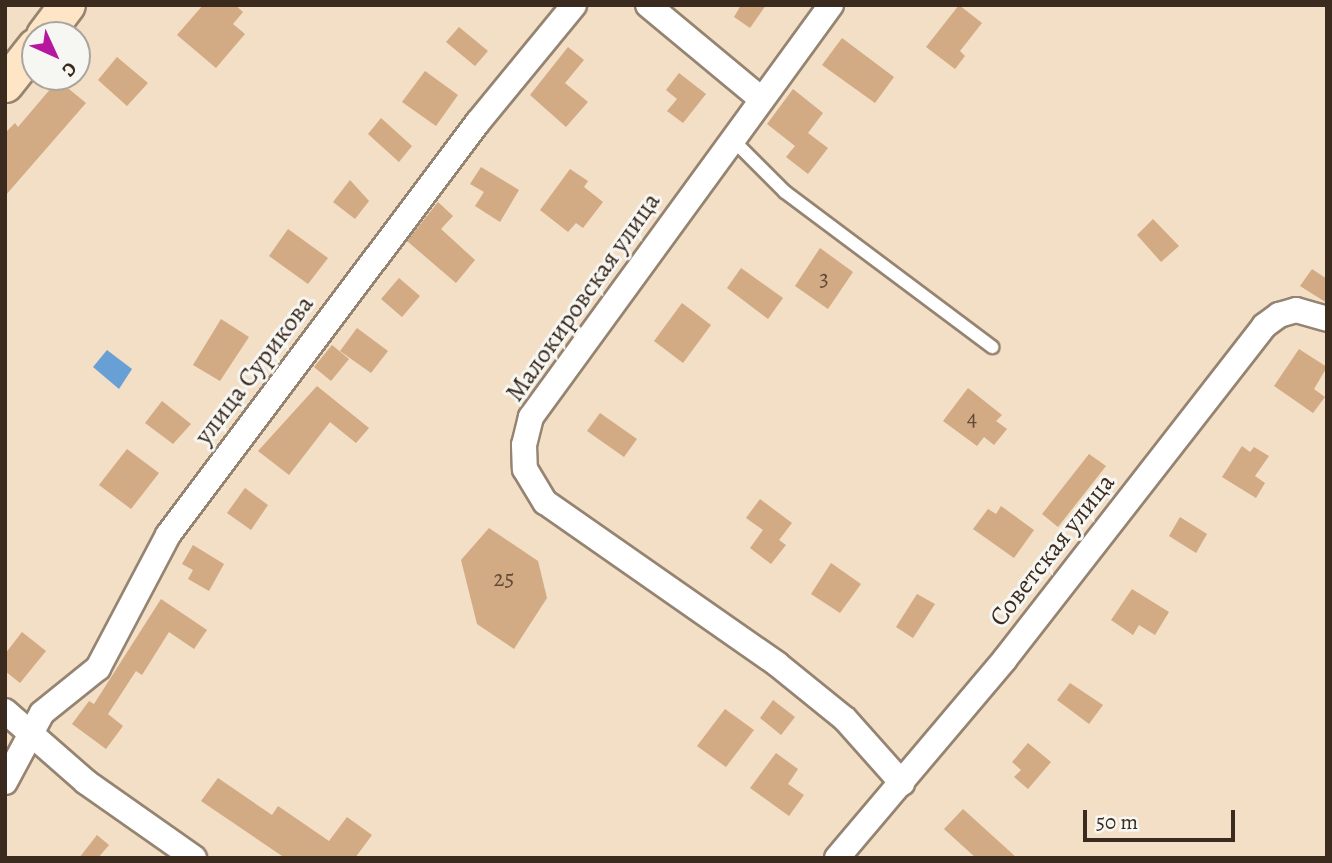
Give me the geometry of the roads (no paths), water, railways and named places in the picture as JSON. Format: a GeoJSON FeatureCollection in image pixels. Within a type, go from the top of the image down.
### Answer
{"type":"FeatureCollection","features":[{"type":"Feature","properties":{"kind":"street","name":"улица Сурикова"},"geometry":{"type":"LineString","coordinates":[[5,782],[42,713],[98,668],[168,535],[478,122],[574,5]]}},
{"type":"Feature","properties":{"kind":"street"},"geometry":{"type":"LineString","coordinates":[[648,5],[760,98]]}},
{"type":"Feature","properties":{"kind":"street","name":"Малокировская улица"},"geometry":{"type":"LineString","coordinates":[[831,5],[760,98],[531,417],[523,445],[525,469],[545,502],[778,664],[845,719],[902,783]]}},
{"type":"Feature","properties":{"kind":"street"},"geometry":{"type":"LineString","coordinates":[[5,84],[21,64]]}},
{"type":"Feature","properties":{"kind":"street","name":"Советская улица"},"geometry":{"type":"LineString","coordinates":[[836,858],[1005,659],[1264,326],[1279,315],[1296,310],[1327,319]]}},
{"type":"Feature","properties":{"kind":"street"},"geometry":{"type":"LineString","coordinates":[[5,711],[86,782],[194,858]]}},
{"type":"Feature","properties":{"kind":"lane"},"geometry":{"type":"LineString","coordinates":[[732,139],[785,192],[992,347]]}},
{"type":"Feature","properties":{"kind":"water"},"geometry":{"type":"Polygon","coordinates":[[[107,350],[132,369],[119,389],[93,367],[107,350]]]}}]}
